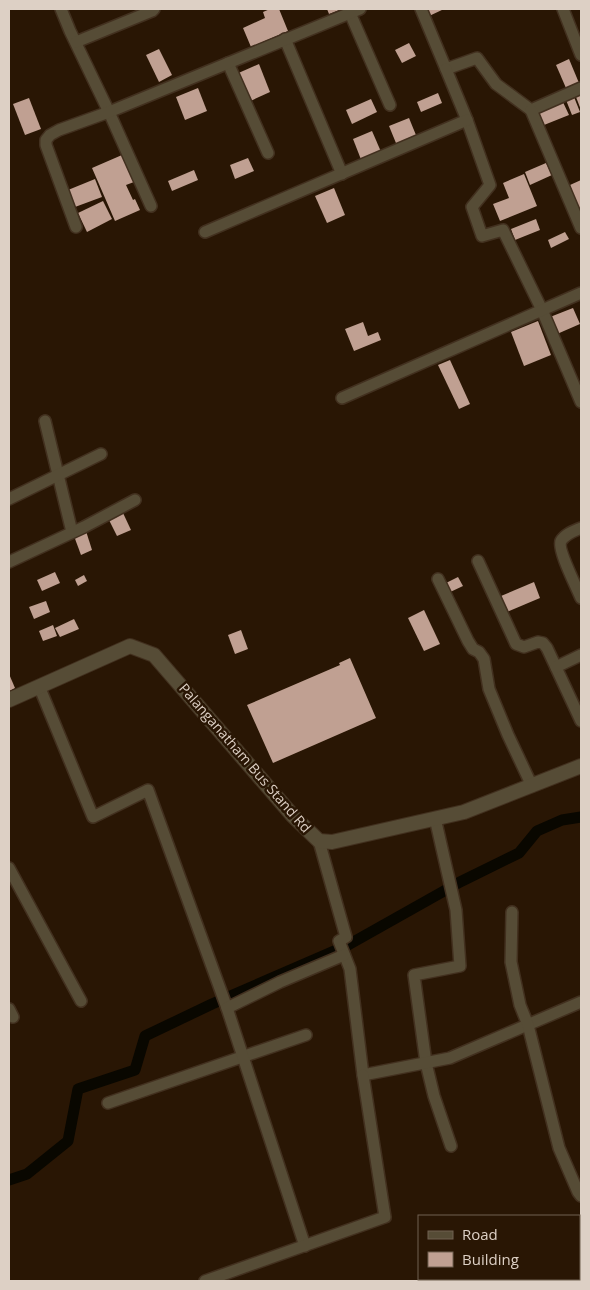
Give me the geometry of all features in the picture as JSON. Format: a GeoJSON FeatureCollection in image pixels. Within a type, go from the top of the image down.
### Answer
{"type":"FeatureCollection","features":[{"type":"Feature","properties":{"kind":"street"},"geometry":{"type":"LineString","coordinates":[[61,9],[151,206]]}},
{"type":"Feature","properties":{"kind":"street"},"geometry":{"type":"LineString","coordinates":[[76,42],[154,9]]}},
{"type":"Feature","properties":{"kind":"street"},"geometry":{"type":"LineString","coordinates":[[421,9],[467,120],[490,185],[472,207],[482,236],[503,230],[542,310],[581,402]]}},
{"type":"Feature","properties":{"kind":"street"},"geometry":{"type":"LineString","coordinates":[[563,9],[581,55]]}},
{"type":"Feature","properties":{"kind":"street"},"geometry":{"type":"LineString","coordinates":[[76,227],[48,154],[46,140],[50,135],[355,11],[390,105]]}},
{"type":"Feature","properties":{"kind":"street"},"geometry":{"type":"LineString","coordinates":[[285,39],[342,174]]}},
{"type":"Feature","properties":{"kind":"street"},"geometry":{"type":"LineString","coordinates":[[446,69],[477,58],[496,84],[531,110],[581,228]]}},
{"type":"Feature","properties":{"kind":"street"},"geometry":{"type":"LineString","coordinates":[[228,63],[268,153]]}},
{"type":"Feature","properties":{"kind":"street"},"geometry":{"type":"LineString","coordinates":[[531,110],[581,88]]}},
{"type":"Feature","properties":{"kind":"street"},"geometry":{"type":"LineString","coordinates":[[205,232],[467,120]]}},
{"type":"Feature","properties":{"kind":"street"},"geometry":{"type":"LineString","coordinates":[[342,398],[581,293]]}},
{"type":"Feature","properties":{"kind":"street"},"geometry":{"type":"LineString","coordinates":[[45,421],[72,532]]}},
{"type":"Feature","properties":{"kind":"street"},"geometry":{"type":"LineString","coordinates":[[9,500],[101,454]]}},
{"type":"Feature","properties":{"kind":"street"},"geometry":{"type":"LineString","coordinates":[[9,562],[135,500]]}},
{"type":"Feature","properties":{"kind":"street"},"geometry":{"type":"LineString","coordinates":[[581,528],[567,535],[561,540],[560,545],[581,598]]}},
{"type":"Feature","properties":{"kind":"street"},"geometry":{"type":"LineString","coordinates":[[478,561],[516,644],[524,647],[538,642],[543,643],[581,721]]}},
{"type":"Feature","properties":{"kind":"street"},"geometry":{"type":"LineString","coordinates":[[438,579],[468,641],[473,649],[484,658],[489,689],[532,786]]}},
{"type":"Feature","properties":{"kind":"street","name":"Palanganatham Bus Stand Rd"},"geometry":{"type":"LineString","coordinates":[[9,700],[130,646],[154,655],[293,816],[319,842],[332,842],[464,812],[581,766]]}},
{"type":"Feature","properties":{"kind":"street"},"geometry":{"type":"LineString","coordinates":[[556,667],[581,655]]}},
{"type":"Feature","properties":{"kind":"street"},"geometry":{"type":"LineString","coordinates":[[39,686],[93,817],[148,790],[227,1008],[305,1246]]}},
{"type":"Feature","properties":{"kind":"street"},"geometry":{"type":"LineString","coordinates":[[436,818],[456,910],[460,966],[414,975],[426,1063],[434,1096],[451,1146]]}},
{"type":"Feature","properties":{"kind":"street"},"geometry":{"type":"LineString","coordinates":[[205,1281],[385,1217],[363,1075],[350,969],[339,941],[346,937],[319,842]]}},
{"type":"Feature","properties":{"kind":"street"},"geometry":{"type":"LineString","coordinates":[[9,868],[81,1001]]}},
{"type":"Feature","properties":{"kind":"street"},"geometry":{"type":"LineString","coordinates":[[512,912],[511,962],[520,1005],[528,1025],[559,1148],[581,1196]]}},
{"type":"Feature","properties":{"kind":"street"},"geometry":{"type":"LineString","coordinates":[[227,1008],[280,982],[344,955]]}},
{"type":"Feature","properties":{"kind":"street"},"geometry":{"type":"LineString","coordinates":[[363,1075],[450,1058],[581,1003]]}},
{"type":"Feature","properties":{"kind":"street"},"geometry":{"type":"LineString","coordinates":[[108,1103],[306,1035]]}},
{"type":"Feature","properties":{"kind":"building"},"geometry":{"type":"Polygon","coordinates":[[[270,9],[279,9],[288,31],[251,47],[243,28],[265,18],[263,12],[270,9]]]}},
{"type":"Feature","properties":{"kind":"building"},"geometry":{"type":"Polygon","coordinates":[[[327,9],[342,9],[329,14],[327,9]]]}},
{"type":"Feature","properties":{"kind":"building"},"geometry":{"type":"Polygon","coordinates":[[[423,9],[444,9],[427,17],[423,9]]]}},
{"type":"Feature","properties":{"kind":"building"},"geometry":{"type":"Polygon","coordinates":[[[409,43],[416,56],[402,63],[395,50],[409,43]]]}},
{"type":"Feature","properties":{"kind":"building"},"geometry":{"type":"Polygon","coordinates":[[[159,49],[172,75],[159,82],[146,55],[159,49]]]}},
{"type":"Feature","properties":{"kind":"building"},"geometry":{"type":"Polygon","coordinates":[[[569,59],[579,83],[566,88],[556,65],[569,59]]]}},
{"type":"Feature","properties":{"kind":"building"},"geometry":{"type":"Polygon","coordinates":[[[259,64],[270,92],[246,103],[234,75],[259,64]]]}},
{"type":"Feature","properties":{"kind":"building"},"geometry":{"type":"Polygon","coordinates":[[[198,88],[207,111],[185,120],[176,97],[198,88]]]}},
{"type":"Feature","properties":{"kind":"building"},"geometry":{"type":"Polygon","coordinates":[[[438,93],[442,103],[421,112],[417,102],[438,93]]]}},
{"type":"Feature","properties":{"kind":"building"},"geometry":{"type":"Polygon","coordinates":[[[581,95],[581,110],[576,97],[581,95]]]}},
{"type":"Feature","properties":{"kind":"building"},"geometry":{"type":"Polygon","coordinates":[[[574,97],[580,112],[572,115],[566,100],[574,97]]]}},
{"type":"Feature","properties":{"kind":"building"},"geometry":{"type":"Polygon","coordinates":[[[29,98],[41,129],[25,135],[13,104],[29,98]]]}},
{"type":"Feature","properties":{"kind":"building"},"geometry":{"type":"Polygon","coordinates":[[[371,99],[377,112],[352,124],[346,110],[371,99]]]}},
{"type":"Feature","properties":{"kind":"building"},"geometry":{"type":"Polygon","coordinates":[[[562,100],[569,115],[544,125],[538,110],[562,100]]]}},
{"type":"Feature","properties":{"kind":"building"},"geometry":{"type":"Polygon","coordinates":[[[409,118],[418,140],[398,148],[389,126],[409,118]]]}},
{"type":"Feature","properties":{"kind":"building"},"geometry":{"type":"Polygon","coordinates":[[[372,131],[382,154],[362,162],[353,139],[372,131]]]}},
{"type":"Feature","properties":{"kind":"building"},"geometry":{"type":"Polygon","coordinates":[[[122,155],[134,182],[126,185],[140,210],[115,221],[92,168],[122,155]]]}},
{"type":"Feature","properties":{"kind":"building"},"geometry":{"type":"Polygon","coordinates":[[[248,158],[254,171],[235,179],[230,165],[248,158]]]}},
{"type":"Feature","properties":{"kind":"building"},"geometry":{"type":"Polygon","coordinates":[[[546,163],[552,175],[530,185],[525,172],[546,163]]]}},
{"type":"Feature","properties":{"kind":"building"},"geometry":{"type":"Polygon","coordinates":[[[194,170],[198,180],[172,191],[168,181],[194,170]]]}},
{"type":"Feature","properties":{"kind":"building"},"geometry":{"type":"Polygon","coordinates":[[[524,174],[537,206],[500,221],[493,204],[509,198],[503,183],[524,174]]]}},
{"type":"Feature","properties":{"kind":"building"},"geometry":{"type":"Polygon","coordinates":[[[95,179],[102,197],[75,207],[68,190],[95,179]]]}},
{"type":"Feature","properties":{"kind":"building"},"geometry":{"type":"Polygon","coordinates":[[[581,180],[581,208],[578,209],[570,185],[581,180]]]}},
{"type":"Feature","properties":{"kind":"building"},"geometry":{"type":"Polygon","coordinates":[[[334,188],[345,215],[327,223],[315,196],[334,188]]]}},
{"type":"Feature","properties":{"kind":"building"},"geometry":{"type":"Polygon","coordinates":[[[103,201],[112,219],[87,232],[78,213],[103,201]]]}},
{"type":"Feature","properties":{"kind":"building"},"geometry":{"type":"Polygon","coordinates":[[[536,219],[540,230],[515,240],[511,229],[536,219]]]}},
{"type":"Feature","properties":{"kind":"building"},"geometry":{"type":"Polygon","coordinates":[[[565,232],[569,239],[551,248],[548,240],[565,232]]]}},
{"type":"Feature","properties":{"kind":"building"},"geometry":{"type":"Polygon","coordinates":[[[573,308],[580,324],[557,334],[550,317],[573,308]]]}},
{"type":"Feature","properties":{"kind":"building"},"geometry":{"type":"Polygon","coordinates":[[[538,321],[551,355],[524,366],[511,332],[538,321]]]}},
{"type":"Feature","properties":{"kind":"building"},"geometry":{"type":"Polygon","coordinates":[[[363,322],[368,336],[378,332],[381,340],[354,351],[345,329],[363,322]]]}},
{"type":"Feature","properties":{"kind":"building"},"geometry":{"type":"Polygon","coordinates":[[[450,360],[470,404],[459,409],[438,365],[450,360]]]}},
{"type":"Feature","properties":{"kind":"building"},"geometry":{"type":"Polygon","coordinates":[[[123,513],[131,530],[117,536],[109,520],[123,513]]]}},
{"type":"Feature","properties":{"kind":"building"},"geometry":{"type":"Polygon","coordinates":[[[86,531],[92,550],[81,555],[74,536],[86,531]]]}},
{"type":"Feature","properties":{"kind":"building"},"geometry":{"type":"Polygon","coordinates":[[[55,572],[60,583],[42,591],[37,580],[55,572]]]}},
{"type":"Feature","properties":{"kind":"building"},"geometry":{"type":"Polygon","coordinates":[[[84,575],[87,581],[78,586],[75,580],[84,575]]]}},
{"type":"Feature","properties":{"kind":"building"},"geometry":{"type":"Polygon","coordinates":[[[458,577],[463,586],[446,594],[442,585],[458,577]]]}},
{"type":"Feature","properties":{"kind":"building"},"geometry":{"type":"Polygon","coordinates":[[[534,582],[540,598],[507,612],[501,596],[534,582]]]}},
{"type":"Feature","properties":{"kind":"building"},"geometry":{"type":"Polygon","coordinates":[[[46,601],[50,612],[34,619],[29,607],[46,601]]]}},
{"type":"Feature","properties":{"kind":"building"},"geometry":{"type":"Polygon","coordinates":[[[424,610],[440,644],[424,651],[408,618],[424,610]]]}},
{"type":"Feature","properties":{"kind":"building"},"geometry":{"type":"Polygon","coordinates":[[[74,619],[79,629],[60,637],[55,628],[74,619]]]}},
{"type":"Feature","properties":{"kind":"building"},"geometry":{"type":"Polygon","coordinates":[[[53,625],[57,636],[43,641],[39,631],[53,625]]]}},
{"type":"Feature","properties":{"kind":"building"},"geometry":{"type":"Polygon","coordinates":[[[241,630],[248,649],[235,654],[228,635],[241,630]]]}},
{"type":"Feature","properties":{"kind":"building"},"geometry":{"type":"Polygon","coordinates":[[[350,658],[376,718],[273,763],[247,705],[340,665],[339,663],[350,658]]]}},
{"type":"Feature","properties":{"kind":"building"},"geometry":{"type":"Polygon","coordinates":[[[9,674],[15,688],[9,691],[9,674]]]}},
{"type":"Feature","properties":{"kind":"waterway"},"geometry":{"type":"LineString","coordinates":[[9,1180],[27,1174],[68,1141],[78,1089],[135,1070],[145,1036],[212,1004],[348,945],[460,882],[519,853],[537,831],[562,820],[581,817]]}}]}
